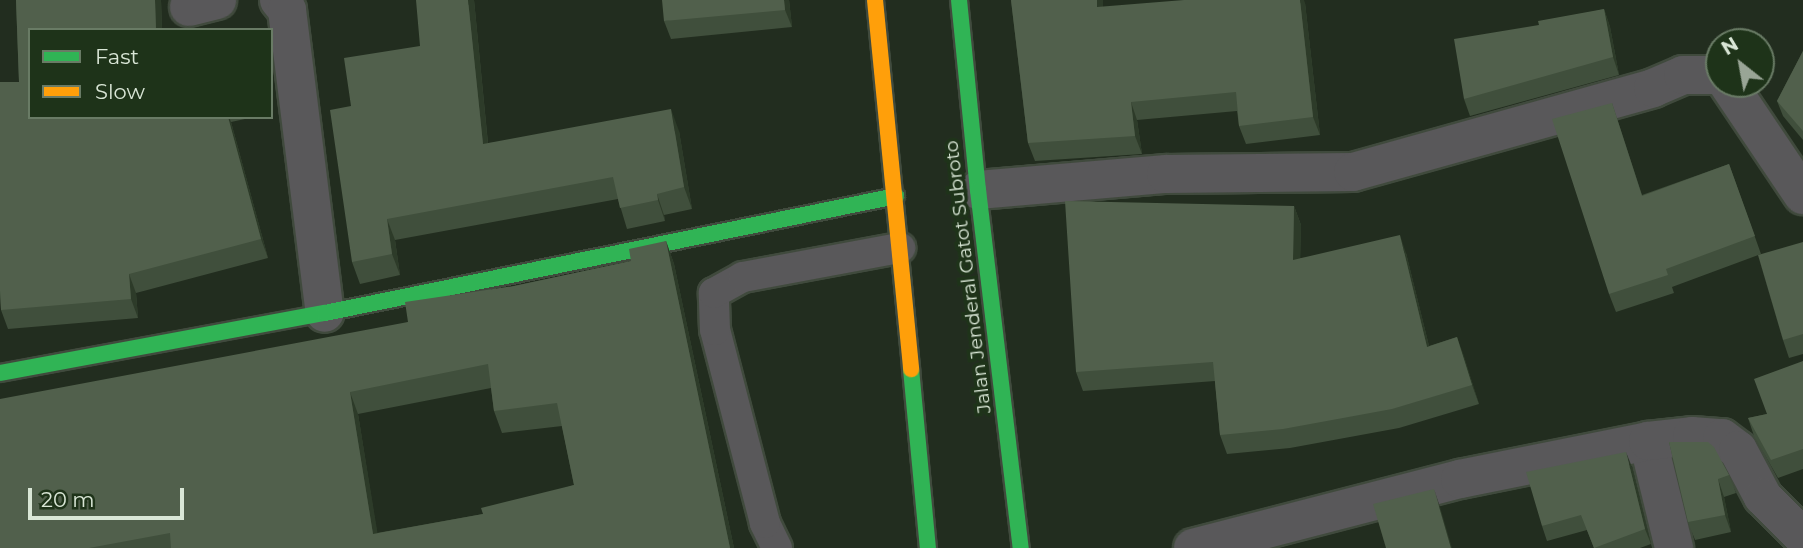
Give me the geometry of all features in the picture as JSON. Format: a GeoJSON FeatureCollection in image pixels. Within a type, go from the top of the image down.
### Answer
{"type":"FeatureCollection","features":[{"type":"Feature","properties":{"kind":"main road"},"geometry":{"type":"LineString","coordinates":[[876,0],[896,195],[926,548]]}},
{"type":"Feature","properties":{"kind":"main road","name":"Jalan Jenderal Gatot Subroto"},"geometry":{"type":"LineString","coordinates":[[959,0],[978,190],[1021,548]]}},
{"type":"Feature","properties":{"kind":"main road"},"geometry":{"type":"LineString","coordinates":[[0,373],[326,313],[896,195]]}},
{"type":"Feature","properties":{"kind":"street"},"geometry":{"type":"LineString","coordinates":[[279,0],[287,10],[326,313]]}},
{"type":"Feature","properties":{"kind":"street"},"geometry":{"type":"LineString","coordinates":[[978,190],[1166,174],[1353,173],[1653,88],[1683,75],[1705,75]]}},
{"type":"Feature","properties":{"kind":"street"},"geometry":{"type":"LineString","coordinates":[[1737,98],[1803,195]]}},
{"type":"Feature","properties":{"kind":"street"},"geometry":{"type":"LineString","coordinates":[[1193,548],[1460,479],[1648,441],[1692,436],[1722,438],[1738,450],[1763,497],[1803,537]]}},
{"type":"Feature","properties":{"kind":"street"},"geometry":{"type":"LineString","coordinates":[[1648,441],[1674,548]]}},
{"type":"Feature","properties":{"kind":"lane"},"geometry":{"type":"LineString","coordinates":[[777,548],[765,523],[715,330],[714,293],[743,277],[900,248]]}},
{"type":"Feature","properties":{"kind":"building"},"geometry":{"type":"Polygon","coordinates":[[[16,0],[155,0],[156,28],[28,28],[28,119],[229,119],[261,239],[129,274],[131,299],[1,310],[0,82],[19,82],[16,0]]]}},
{"type":"Feature","properties":{"kind":"building"},"geometry":{"type":"Polygon","coordinates":[[[416,0],[468,0],[483,144],[671,109],[684,187],[657,194],[658,200],[620,208],[613,177],[387,219],[392,254],[352,262],[330,110],[351,106],[344,58],[420,46],[416,0]]]}},
{"type":"Feature","properties":{"kind":"building"},"geometry":{"type":"Polygon","coordinates":[[[662,0],[784,0],[785,10],[664,21],[662,0]]]}},
{"type":"Feature","properties":{"kind":"building"},"geometry":{"type":"Polygon","coordinates":[[[1011,0],[1097,0],[1097,7],[1184,0],[1300,0],[1313,117],[1239,126],[1236,92],[1131,102],[1135,136],[1028,143],[1011,0]]]}},
{"type":"Feature","properties":{"kind":"building"},"geometry":{"type":"Polygon","coordinates":[[[1604,9],[1613,57],[1464,99],[1454,39],[1539,25],[1538,21],[1604,9]]]}},
{"type":"Feature","properties":{"kind":"building"},"geometry":{"type":"Polygon","coordinates":[[[1803,51],[1803,131],[1777,101],[1803,51]]]}},
{"type":"Feature","properties":{"kind":"building"},"geometry":{"type":"Polygon","coordinates":[[[1612,103],[1642,196],[1729,164],[1755,236],[1666,269],[1668,275],[1609,294],[1552,119],[1612,103]]]}},
{"type":"Feature","properties":{"kind":"building"},"geometry":{"type":"Polygon","coordinates":[[[1065,201],[1294,206],[1293,260],[1400,235],[1427,347],[1457,337],[1472,385],[1392,409],[1283,429],[1220,435],[1213,362],[1076,372],[1065,201]]]}},
{"type":"Feature","properties":{"kind":"building"},"geometry":{"type":"Polygon","coordinates":[[[666,241],[730,548],[171,548],[170,533],[89,548],[0,548],[0,399],[408,322],[405,302],[514,286],[631,261],[629,249],[666,241]],[[488,364],[350,392],[373,534],[483,514],[481,508],[574,485],[557,403],[494,411],[488,364]]]}},
{"type":"Feature","properties":{"kind":"building"},"geometry":{"type":"Polygon","coordinates":[[[1803,242],[1803,334],[1783,340],[1758,255],[1803,242]]]}},
{"type":"Feature","properties":{"kind":"building"},"geometry":{"type":"Polygon","coordinates":[[[1803,361],[1803,449],[1771,460],[1748,418],[1767,414],[1754,379],[1803,361]]]}},
{"type":"Feature","properties":{"kind":"building"},"geometry":{"type":"Polygon","coordinates":[[[1669,442],[1708,442],[1714,447],[1729,475],[1718,479],[1725,515],[1688,522],[1669,442]]]}},
{"type":"Feature","properties":{"kind":"building"},"geometry":{"type":"Polygon","coordinates":[[[1626,452],[1645,529],[1594,548],[1581,515],[1542,526],[1526,472],[1626,452]]]}},
{"type":"Feature","properties":{"kind":"building"},"geometry":{"type":"Polygon","coordinates":[[[1434,489],[1451,548],[1386,548],[1373,504],[1434,489]]]}},
{"type":"Feature","properties":{"kind":"traffic: fast"},"geometry":{"type":"LineString","coordinates":[[959,0],[978,190],[1021,548]]}},
{"type":"Feature","properties":{"kind":"traffic: fast"},"geometry":{"type":"LineString","coordinates":[[0,373],[325,313],[896,196]]}},
{"type":"Feature","properties":{"kind":"traffic: fast"},"geometry":{"type":"LineString","coordinates":[[911,369],[928,548]]}},
{"type":"Feature","properties":{"kind":"traffic: slow"},"geometry":{"type":"LineString","coordinates":[[875,0],[911,369]]}}]}
